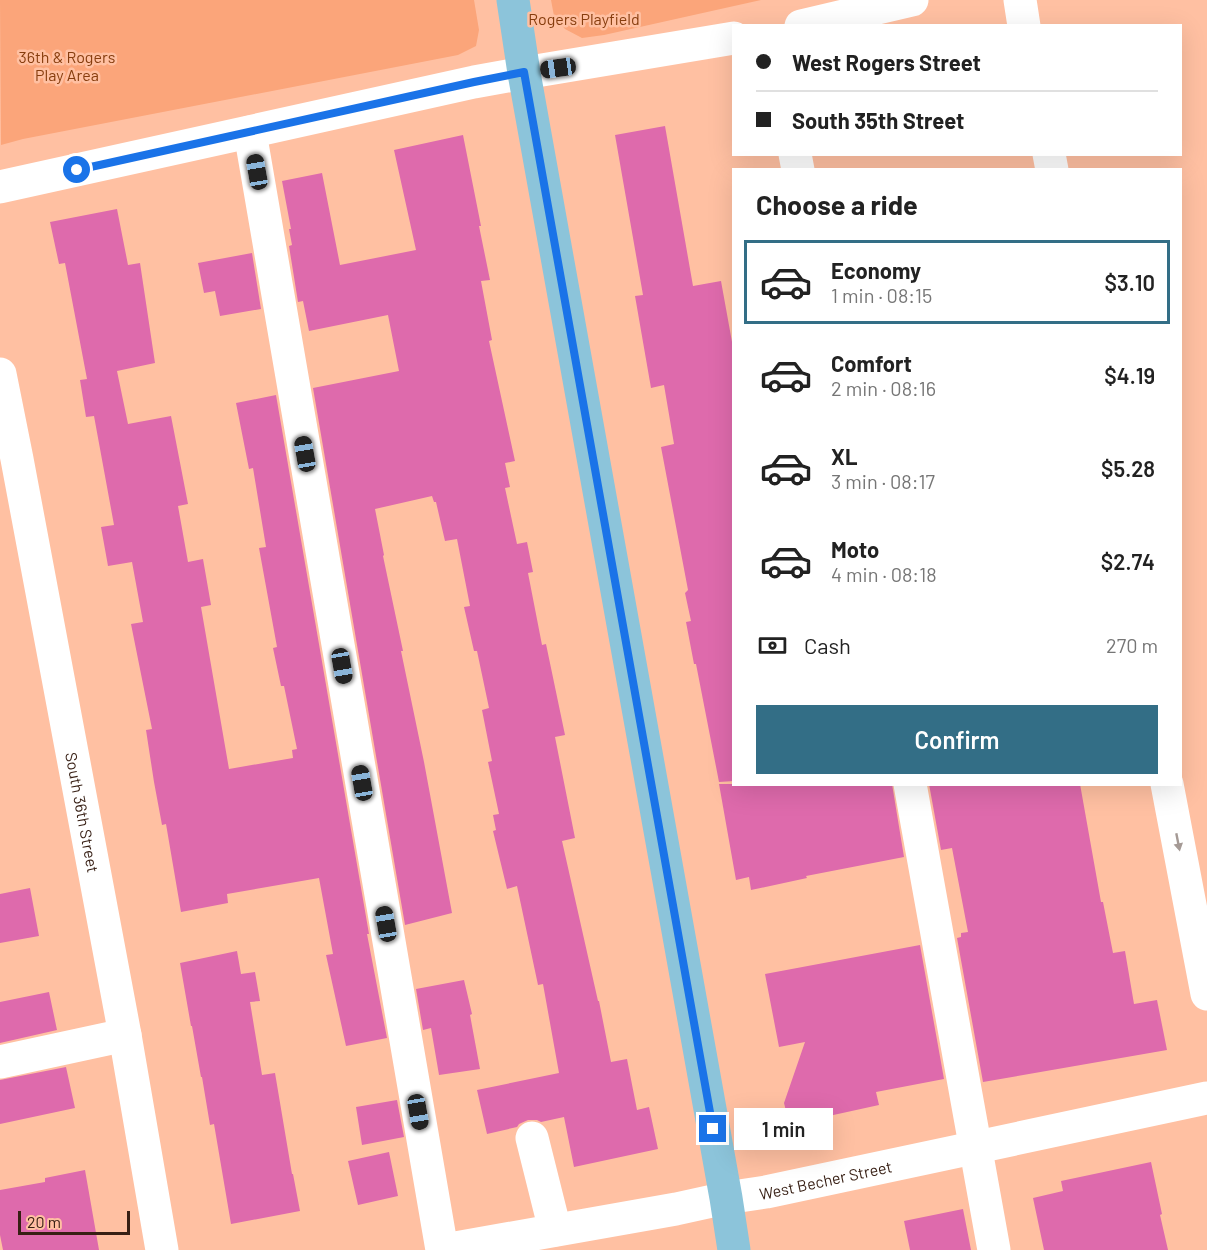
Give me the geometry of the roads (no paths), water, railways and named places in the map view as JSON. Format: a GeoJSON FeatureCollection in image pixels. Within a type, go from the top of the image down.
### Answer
{"type":"FeatureCollection","features":[{"type":"Feature","properties":{"kind":"main road"},"geometry":{"type":"LineString","coordinates":[[513,0],[734,1250]]}},
{"type":"Feature","properties":{"kind":"street"},"geometry":{"type":"LineString","coordinates":[[810,24],[912,0]]}},
{"type":"Feature","properties":{"kind":"street"},"geometry":{"type":"LineString","coordinates":[[1020,0],[1024,24]]}},
{"type":"Feature","properties":{"kind":"street"},"geometry":{"type":"LineString","coordinates":[[0,187],[524,72],[732,38]]}},
{"type":"Feature","properties":{"kind":"street"},"geometry":{"type":"LineString","coordinates":[[250,132],[443,1250]]}},
{"type":"Feature","properties":{"kind":"street","name":"South 36th Street"},"geometry":{"type":"LineString","coordinates":[[0,374],[9,460],[125,1035],[162,1250]]}},
{"type":"Feature","properties":{"kind":"street"},"geometry":{"type":"LineString","coordinates":[[910,786],[994,1250]]}},
{"type":"Feature","properties":{"kind":"street"},"geometry":{"type":"LineString","coordinates":[[1167,786],[1207,994]]}},
{"type":"Feature","properties":{"kind":"street"},"geometry":{"type":"LineString","coordinates":[[0,1062],[125,1035]]}},
{"type":"Feature","properties":{"kind":"street","name":"West Becher Street"},"geometry":{"type":"LineString","coordinates":[[443,1250],[766,1192],[1207,1098]]}},
{"type":"Feature","properties":{"kind":"street"},"geometry":{"type":"LineString","coordinates":[[532,1138],[555,1230]]}},
{"type":"Feature","properties":{"kind":"park label","name":"Rogers Playfield"},"geometry":{"type":"Point","coordinates":[584,18]}},
{"type":"Feature","properties":{"kind":"park label","name":"36th & Rogers Play Area"},"geometry":{"type":"Point","coordinates":[67,65]}}]}
